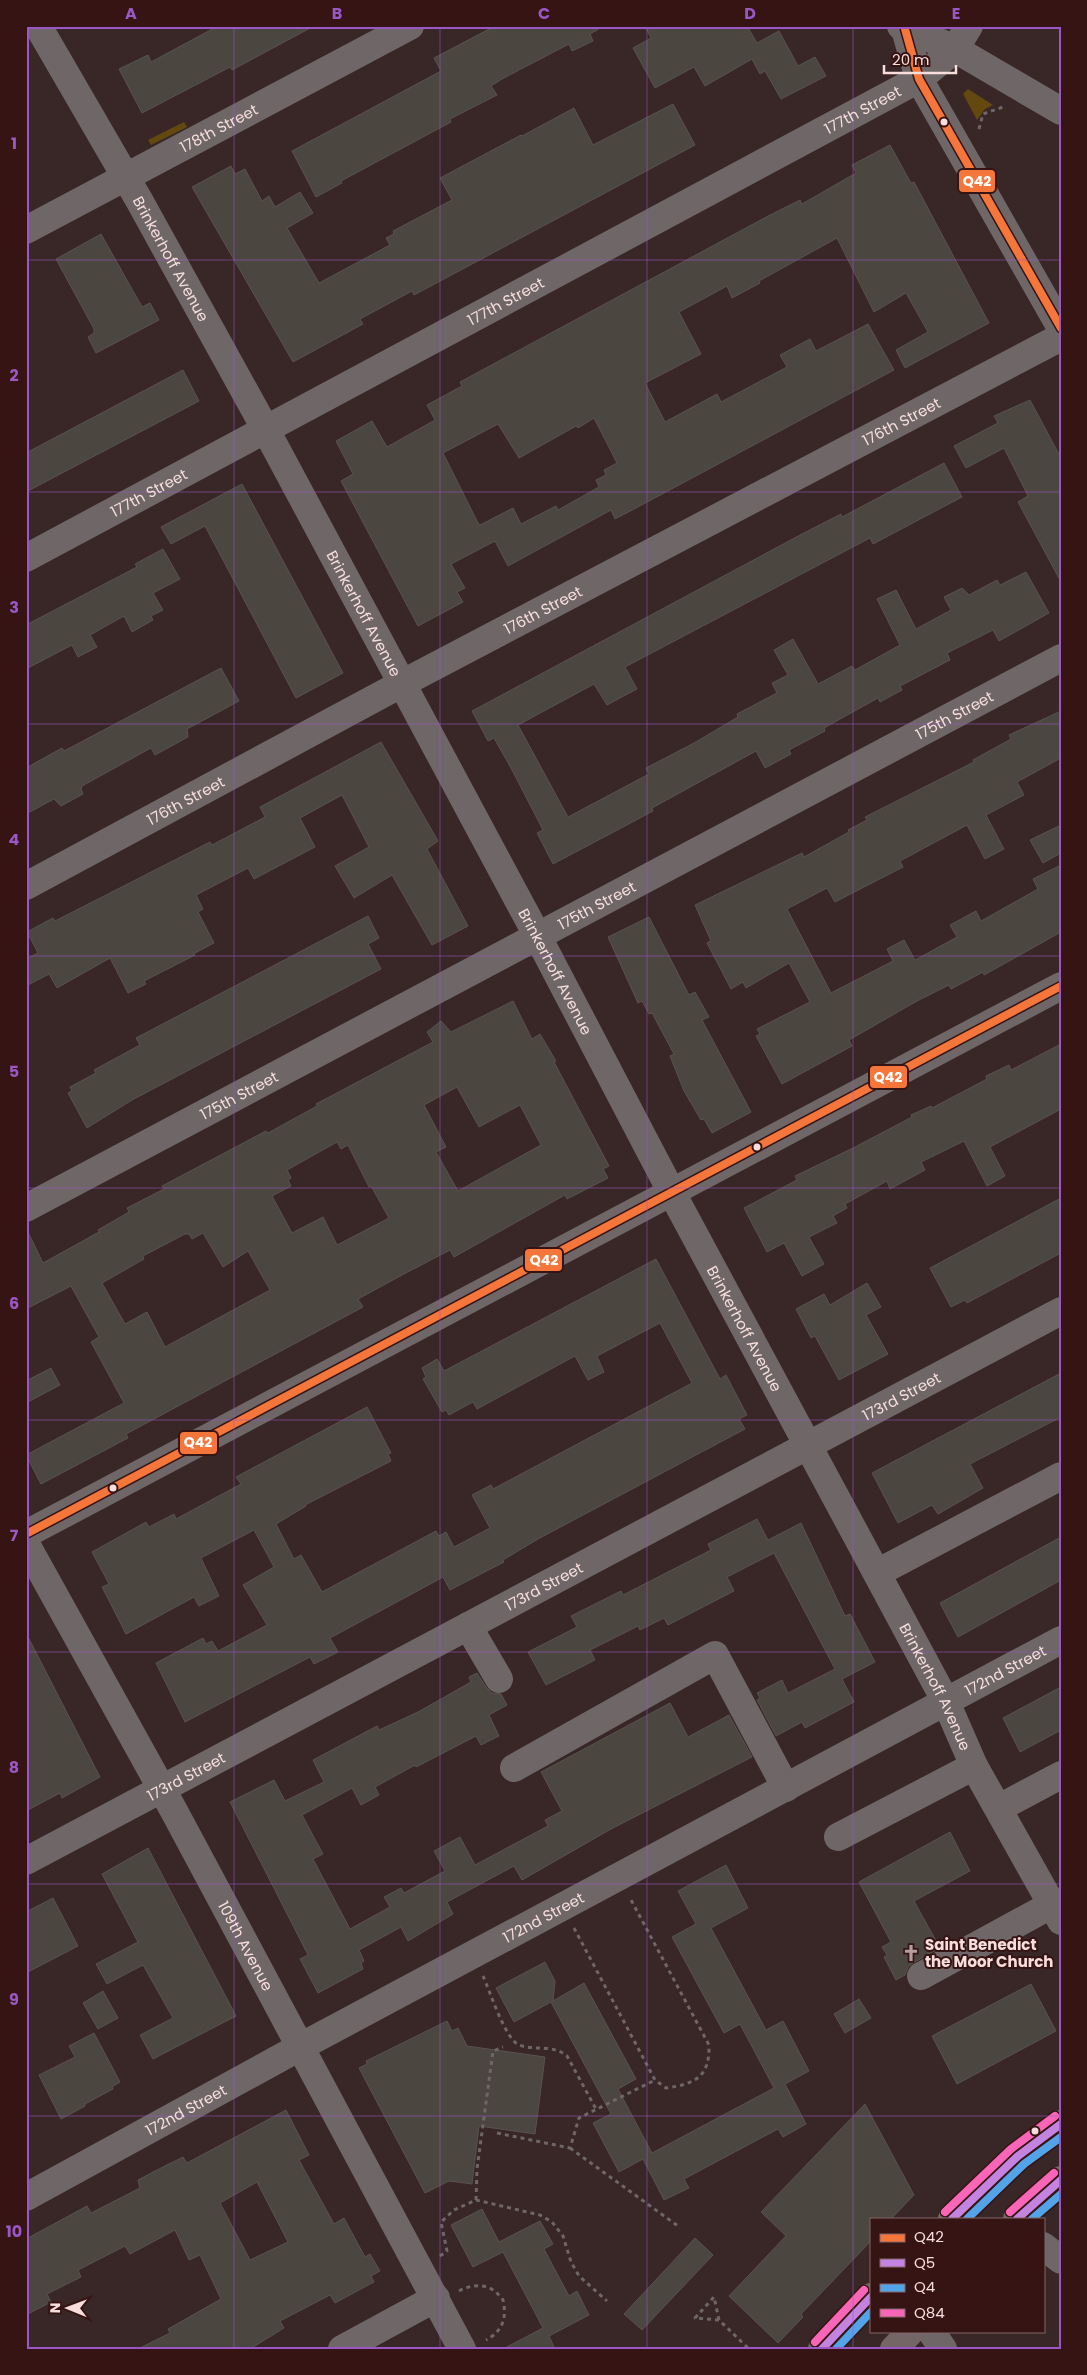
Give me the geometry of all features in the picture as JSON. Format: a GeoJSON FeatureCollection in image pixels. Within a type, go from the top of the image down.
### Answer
{"type":"FeatureCollection","features":[{"type":"Feature","properties":{"kind":"main road"},"geometry":{"type":"LineString","coordinates":[[953,2218],[1018,2156],[1061,2124]]}},
{"type":"Feature","properties":{"kind":"main road"},"geometry":{"type":"LineString","coordinates":[[1018,2218],[1061,2180]]}},
{"type":"Feature","properties":{"kind":"main road"},"geometry":{"type":"LineString","coordinates":[[822,2349],[870,2299]]}},
{"type":"Feature","properties":{"kind":"main road"},"geometry":{"type":"LineString","coordinates":[[894,2349],[910,2332]]}},
{"type":"Feature","properties":{"kind":"street","name":"Brinkerhoff Avenue"},"geometry":{"type":"LineString","coordinates":[[38,26],[126,177],[403,683],[672,1193],[946,1702],[974,1766],[1056,1913]]}},
{"type":"Feature","properties":{"kind":"street","name":"178th Street"},"geometry":{"type":"LineString","coordinates":[[26,230],[410,26]]}},
{"type":"Feature","properties":{"kind":"street"},"geometry":{"type":"LineString","coordinates":[[1061,111],[962,38],[903,28],[919,79],[1061,328]]}},
{"type":"Feature","properties":{"kind":"street","name":"177th Street"},"geometry":{"type":"LineString","coordinates":[[26,558],[919,79],[962,38]]}},
{"type":"Feature","properties":{"kind":"street","name":"176th Street"},"geometry":{"type":"LineString","coordinates":[[26,886],[403,683],[1061,337]]}},
{"type":"Feature","properties":{"kind":"street","name":"175th Street"},"geometry":{"type":"LineString","coordinates":[[26,1208],[1061,658]]}},
{"type":"Feature","properties":{"kind":"street"},"geometry":{"type":"LineString","coordinates":[[26,1534],[1061,986]]}},
{"type":"Feature","properties":{"kind":"street","name":"173rd Street"},"geometry":{"type":"LineString","coordinates":[[26,1861],[1061,1311]]}},
{"type":"Feature","properties":{"kind":"street"},"geometry":{"type":"LineString","coordinates":[[877,1574],[1061,1476]]}},
{"type":"Feature","properties":{"kind":"street","name":"109th Avenue"},"geometry":{"type":"LineString","coordinates":[[26,1544],[161,1788],[300,2047],[446,2295],[473,2345]]}},
{"type":"Feature","properties":{"kind":"street"},"geometry":{"type":"LineString","coordinates":[[468,1626],[499,1679]]}},
{"type":"Feature","properties":{"kind":"street","name":"172nd Street"},"geometry":{"type":"LineString","coordinates":[[26,2197],[300,2047],[1061,1640]]}},
{"type":"Feature","properties":{"kind":"street"},"geometry":{"type":"LineString","coordinates":[[514,1768],[715,1655],[786,1788]]}},
{"type":"Feature","properties":{"kind":"street"},"geometry":{"type":"LineString","coordinates":[[838,1837],[974,1766]]}},
{"type":"Feature","properties":{"kind":"street"},"geometry":{"type":"LineString","coordinates":[[999,1808],[1061,1775]]}},
{"type":"Feature","properties":{"kind":"street"},"geometry":{"type":"LineString","coordinates":[[921,1976],[1056,1913]]}},
{"type":"Feature","properties":{"kind":"street"},"geometry":{"type":"LineString","coordinates":[[1044,2247],[1061,2260]]}},
{"type":"Feature","properties":{"kind":"street"},"geometry":{"type":"LineString","coordinates":[[342,2349],[446,2295]]}},
{"type":"Feature","properties":{"kind":"street"},"geometry":{"type":"LineString","coordinates":[[932,2332],[943,2349]]}},
{"type":"Feature","properties":{"kind":"path"},"geometry":{"type":"LineString","coordinates":[[979,129],[983,114],[993,109],[1007,106]]}},
{"type":"Feature","properties":{"kind":"path"},"geometry":{"type":"LineString","coordinates":[[572,1925],[655,2080],[666,2088],[688,2085],[702,2074],[709,2060],[709,2045],[629,1895]]}},
{"type":"Feature","properties":{"kind":"path"},"geometry":{"type":"LineString","coordinates":[[482,1973],[510,2038],[519,2045],[554,2049],[567,2056],[596,2109]]}},
{"type":"Feature","properties":{"kind":"path"},"geometry":{"type":"LineString","coordinates":[[476,2200],[477,2169],[493,2051],[503,2047]]}},
{"type":"Feature","properties":{"kind":"path"},"geometry":{"type":"LineString","coordinates":[[570,2148],[579,2118],[655,2080]]}},
{"type":"Feature","properties":{"kind":"path"},"geometry":{"type":"LineString","coordinates":[[497,2134],[570,2148],[678,2226]]}},
{"type":"Feature","properties":{"kind":"path"},"geometry":{"type":"LineString","coordinates":[[438,2258],[446,2251],[441,2226],[444,2218],[476,2200],[546,2217],[563,2236],[571,2262],[579,2276],[607,2301]]}},
{"type":"Feature","properties":{"kind":"path"},"geometry":{"type":"LineString","coordinates":[[446,2295],[479,2285],[494,2290],[503,2300],[505,2318],[503,2324],[493,2336],[473,2345]]}},
{"type":"Feature","properties":{"kind":"path"},"geometry":{"type":"LineString","coordinates":[[719,2320],[695,2318],[714,2297],[719,2320],[749,2349]]}},
{"type":"Feature","properties":{"kind":"shaded area"},"geometry":{"type":"Polygon","coordinates":[[[968,89],[993,105],[985,109],[977,120],[963,94],[968,89]]]}},
{"type":"Feature","properties":{"kind":"shaded area"},"geometry":{"type":"Polygon","coordinates":[[[184,122],[187,127],[151,145],[148,140],[184,122]]]}},
{"type":"Feature","properties":{"kind":"building"},"geometry":{"type":"Polygon","coordinates":[[[218,26],[314,26],[232,70],[230,67],[142,113],[119,69],[148,55],[151,62],[218,26]]]}},
{"type":"Feature","properties":{"kind":"building"},"geometry":{"type":"Polygon","coordinates":[[[495,26],[604,26],[590,34],[593,41],[572,51],[569,44],[502,79],[491,86],[497,95],[450,119],[451,122],[341,181],[342,183],[316,197],[292,151],[441,71],[434,58],[495,26]]]}},
{"type":"Feature","properties":{"kind":"building"},"geometry":{"type":"Polygon","coordinates":[[[645,26],[747,26],[757,43],[779,31],[798,66],[815,57],[826,76],[781,99],[765,71],[760,74],[752,59],[705,86],[694,67],[655,88],[633,48],[651,38],[645,26]]]}},
{"type":"Feature","properties":{"kind":"building"},"geometry":{"type":"Polygon","coordinates":[[[673,104],[695,145],[414,295],[412,291],[360,319],[363,324],[293,362],[192,187],[231,166],[235,174],[245,169],[262,201],[269,196],[275,207],[300,192],[313,213],[287,228],[319,283],[390,245],[386,238],[394,234],[393,231],[452,200],[440,178],[574,108],[593,145],[673,104]]]}},
{"type":"Feature","properties":{"kind":"building"},"geometry":{"type":"Polygon","coordinates":[[[890,145],[911,183],[914,182],[989,323],[905,368],[896,350],[928,332],[906,293],[874,312],[837,238],[732,298],[727,286],[679,312],[701,354],[645,383],[665,422],[717,394],[721,402],[787,367],[780,355],[810,339],[816,351],[868,324],[894,370],[615,519],[611,510],[508,566],[495,541],[451,564],[465,588],[457,592],[463,602],[418,626],[341,481],[353,474],[336,441],[372,421],[387,447],[435,420],[427,405],[462,386],[460,382],[770,215],[800,200],[802,204],[856,173],[852,165],[890,145]],[[594,418],[519,458],[498,424],[443,453],[480,525],[513,508],[521,524],[556,506],[558,510],[599,487],[596,480],[606,475],[604,470],[617,463],[594,418]]]}},
{"type":"Feature","properties":{"kind":"building"},"geometry":{"type":"Polygon","coordinates":[[[101,234],[142,307],[150,303],[159,320],[96,353],[88,337],[94,333],[94,329],[56,259],[101,234]]]}},
{"type":"Feature","properties":{"kind":"building"},"geometry":{"type":"Polygon","coordinates":[[[183,370],[199,401],[26,492],[26,453],[183,370]]]}},
{"type":"Feature","properties":{"kind":"building"},"geometry":{"type":"Polygon","coordinates":[[[1030,400],[1061,458],[1061,582],[1018,502],[1028,496],[1004,448],[966,468],[954,446],[998,423],[994,416],[1030,400]]]}},
{"type":"Feature","properties":{"kind":"building"},"geometry":{"type":"Polygon","coordinates":[[[944,463],[962,497],[873,544],[870,538],[625,667],[637,689],[607,705],[594,684],[518,725],[568,817],[649,774],[646,768],[694,743],[738,717],[737,714],[777,693],[772,683],[788,675],[774,650],[793,639],[818,684],[852,666],[855,670],[900,645],[877,599],[896,590],[916,629],[951,610],[944,597],[962,588],[969,595],[997,580],[1000,585],[1026,572],[1049,613],[999,641],[993,630],[947,653],[950,660],[900,686],[902,690],[880,702],[878,698],[824,728],[825,731],[789,750],[791,754],[765,768],[756,751],[652,808],[653,811],[553,864],[537,833],[543,830],[511,768],[494,738],[488,741],[472,711],[802,534],[841,514],[842,517],[944,463]]]}},
{"type":"Feature","properties":{"kind":"building"},"geometry":{"type":"Polygon","coordinates":[[[242,484],[343,673],[296,698],[205,526],[171,544],[161,527],[242,484]]]}},
{"type":"Feature","properties":{"kind":"building"},"geometry":{"type":"Polygon","coordinates":[[[163,549],[180,579],[153,593],[163,610],[151,616],[153,620],[132,632],[124,616],[90,635],[97,647],[78,657],[72,645],[26,669],[26,625],[137,567],[135,564],[163,549]]]}},
{"type":"Feature","properties":{"kind":"building"},"geometry":{"type":"Polygon","coordinates":[[[221,668],[239,701],[187,729],[188,737],[155,755],[151,748],[82,786],[83,794],[61,806],[54,799],[26,814],[26,768],[62,748],[64,751],[221,668]]]}},
{"type":"Feature","properties":{"kind":"building"},"geometry":{"type":"Polygon","coordinates":[[[1061,711],[1061,758],[1017,782],[1024,795],[986,815],[1004,849],[985,859],[967,825],[900,861],[903,867],[835,902],[827,888],[787,909],[831,993],[893,961],[887,949],[904,940],[915,960],[957,937],[950,925],[976,911],[981,921],[1038,889],[1033,879],[1061,865],[1061,932],[984,975],[983,972],[951,989],[949,985],[917,1001],[849,1040],[852,1046],[782,1084],[756,1036],[760,1034],[757,1029],[810,1002],[789,963],[746,988],[743,982],[731,989],[707,943],[711,941],[695,905],[802,853],[804,857],[849,832],[848,830],[867,820],[865,817],[974,762],[973,760],[1011,739],[1009,735],[1061,711]]]}},
{"type":"Feature","properties":{"kind":"building"},"geometry":{"type":"Polygon","coordinates":[[[381,742],[438,841],[427,849],[468,926],[432,945],[392,875],[354,898],[335,866],[369,847],[342,795],[300,818],[315,847],[254,879],[248,868],[196,895],[203,909],[198,912],[214,943],[193,954],[195,955],[144,981],[146,984],[128,993],[110,958],[57,988],[49,974],[26,986],[26,959],[38,953],[27,932],[53,918],[55,921],[210,842],[212,845],[265,817],[260,807],[381,742]]]}},
{"type":"Feature","properties":{"kind":"building"},"geometry":{"type":"Polygon","coordinates":[[[1061,825],[1061,853],[1043,863],[1030,840],[1061,825]]]}},
{"type":"Feature","properties":{"kind":"building"},"geometry":{"type":"Polygon","coordinates":[[[368,916],[379,938],[368,944],[381,969],[132,1100],[87,1128],[68,1093],[72,1091],[70,1087],[96,1073],[94,1070],[140,1045],[136,1038],[368,916]]]}},
{"type":"Feature","properties":{"kind":"building"},"geometry":{"type":"Polygon","coordinates":[[[649,917],[689,995],[695,992],[709,1017],[702,1020],[751,1112],[712,1133],[704,1119],[701,1120],[684,1091],[670,1056],[674,1054],[652,1013],[649,1014],[642,1001],[638,1003],[608,937],[649,917]]]}},
{"type":"Feature","properties":{"kind":"building"},"geometry":{"type":"Polygon","coordinates":[[[513,1001],[532,1039],[540,1034],[556,1061],[554,1062],[609,1166],[603,1169],[608,1178],[567,1199],[565,1195],[454,1257],[450,1250],[404,1274],[358,1299],[363,1307],[126,1434],[128,1438],[41,1484],[26,1455],[124,1403],[91,1342],[99,1337],[71,1286],[26,1309],[26,1228],[43,1263],[99,1232],[98,1230],[129,1212],[127,1208],[164,1189],[162,1186],[266,1131],[268,1133],[317,1106],[316,1104],[433,1042],[427,1032],[441,1021],[451,1032],[513,1001]],[[457,1087],[424,1105],[446,1147],[436,1152],[458,1191],[541,1145],[520,1105],[479,1127],[457,1087]],[[337,1142],[287,1170],[291,1178],[288,1180],[291,1186],[272,1196],[292,1233],[323,1217],[337,1245],[389,1218],[371,1186],[369,1187],[348,1145],[341,1149],[337,1142]],[[203,1233],[192,1239],[189,1234],[185,1234],[143,1256],[144,1259],[102,1283],[125,1324],[147,1312],[165,1347],[270,1290],[248,1251],[223,1267],[203,1233]]]}},
{"type":"Feature","properties":{"kind":"building"},"geometry":{"type":"Polygon","coordinates":[[[1061,1044],[1061,1109],[990,1147],[1005,1176],[987,1186],[964,1141],[921,1162],[925,1170],[890,1189],[887,1181],[845,1204],[847,1208],[833,1216],[837,1223],[809,1237],[824,1264],[802,1276],[784,1243],[767,1252],[744,1208],[797,1180],[795,1176],[912,1117],[911,1115],[931,1106],[932,1108],[987,1079],[986,1076],[1009,1065],[1011,1070],[1061,1044]]]}},
{"type":"Feature","properties":{"kind":"building"},"geometry":{"type":"Polygon","coordinates":[[[1061,1198],[1061,1253],[967,1303],[965,1300],[951,1307],[930,1268],[1061,1198]]]}},
{"type":"Feature","properties":{"kind":"building"},"geometry":{"type":"Polygon","coordinates":[[[656,1259],[720,1379],[726,1375],[747,1415],[739,1419],[745,1429],[538,1539],[503,1560],[504,1562],[450,1590],[443,1577],[330,1638],[338,1652],[314,1664],[310,1657],[185,1722],[156,1663],[203,1638],[206,1644],[212,1641],[218,1651],[267,1625],[243,1585],[274,1567],[254,1530],[201,1558],[219,1596],[199,1606],[194,1597],[126,1634],[102,1587],[109,1584],[92,1552],[146,1522],[149,1527],[174,1514],[176,1519],[241,1484],[236,1477],[367,1407],[391,1453],[388,1454],[391,1461],[305,1505],[276,1524],[294,1559],[301,1555],[322,1592],[436,1531],[439,1536],[446,1532],[454,1547],[490,1528],[472,1495],[491,1485],[493,1489],[692,1383],[660,1323],[597,1356],[604,1372],[588,1380],[575,1356],[477,1409],[473,1402],[449,1415],[446,1410],[442,1412],[423,1379],[426,1377],[422,1368],[437,1359],[444,1371],[656,1259]]]}},
{"type":"Feature","properties":{"kind":"building"},"geometry":{"type":"Polygon","coordinates":[[[867,1283],[881,1307],[866,1315],[888,1354],[839,1380],[815,1336],[811,1338],[796,1309],[824,1294],[830,1305],[867,1283]]]}},
{"type":"Feature","properties":{"kind":"building"},"geometry":{"type":"Polygon","coordinates":[[[51,1368],[60,1385],[26,1403],[26,1381],[51,1368]]]}},
{"type":"Feature","properties":{"kind":"building"},"geometry":{"type":"Polygon","coordinates":[[[1061,1373],[1061,1417],[970,1464],[983,1488],[938,1514],[932,1505],[898,1523],[872,1473],[1061,1373]]]}},
{"type":"Feature","properties":{"kind":"building"},"geometry":{"type":"Polygon","coordinates":[[[757,1519],[768,1540],[801,1523],[845,1616],[850,1614],[875,1662],[842,1679],[854,1702],[805,1728],[802,1722],[776,1736],[757,1700],[760,1698],[757,1693],[782,1680],[788,1693],[835,1669],[774,1553],[727,1577],[734,1591],[668,1625],[664,1618],[640,1630],[638,1626],[590,1650],[595,1660],[546,1685],[528,1652],[577,1627],[571,1616],[621,1591],[623,1595],[711,1550],[708,1544],[757,1519]]]}},
{"type":"Feature","properties":{"kind":"building"},"geometry":{"type":"Polygon","coordinates":[[[1061,1537],[1061,1580],[958,1637],[940,1603],[1061,1537]]]}},
{"type":"Feature","properties":{"kind":"building"},"geometry":{"type":"Polygon","coordinates":[[[26,1633],[100,1777],[62,1798],[60,1793],[26,1811],[26,1633]]]}},
{"type":"Feature","properties":{"kind":"building"},"geometry":{"type":"Polygon","coordinates":[[[477,1673],[492,1693],[501,1694],[507,1705],[489,1715],[499,1736],[481,1745],[476,1736],[416,1767],[415,1765],[375,1787],[379,1795],[361,1805],[352,1788],[302,1815],[323,1854],[313,1859],[350,1929],[390,1907],[384,1897],[401,1888],[404,1893],[445,1871],[434,1851],[460,1837],[475,1865],[548,1826],[545,1820],[562,1811],[541,1772],[670,1703],[688,1737],[729,1715],[752,1757],[611,1829],[522,1880],[514,1866],[447,1902],[453,1914],[408,1941],[401,1927],[359,1950],[364,1961],[361,1963],[363,1969],[318,1993],[300,1959],[308,1955],[230,1802],[274,1780],[285,1801],[324,1782],[313,1760],[377,1726],[379,1730],[418,1712],[471,1682],[469,1677],[477,1673]]]}},
{"type":"Feature","properties":{"kind":"building"},"geometry":{"type":"Polygon","coordinates":[[[1061,1687],[1061,1730],[1020,1752],[1003,1718],[1061,1687]]]}},
{"type":"Feature","properties":{"kind":"building"},"geometry":{"type":"Polygon","coordinates":[[[950,1832],[970,1871],[914,1901],[940,1948],[913,1963],[908,1967],[905,1975],[896,1980],[884,1957],[887,1955],[882,1947],[891,1942],[859,1882],[950,1832]]]}},
{"type":"Feature","properties":{"kind":"building"},"geometry":{"type":"Polygon","coordinates":[[[148,1848],[236,2016],[153,2059],[140,2035],[173,2018],[143,1965],[107,1984],[96,1964],[138,1942],[102,1874],[148,1848]]]}},
{"type":"Feature","properties":{"kind":"building"},"geometry":{"type":"Polygon","coordinates":[[[726,1865],[748,1908],[711,1928],[766,2030],[783,2021],[809,2071],[785,2084],[806,2124],[783,2137],[778,2129],[684,2179],[689,2188],[664,2200],[643,2159],[619,2172],[593,2123],[611,2114],[551,2002],[514,2022],[496,1988],[545,1962],[555,1981],[553,2001],[584,1983],[636,2079],[618,2089],[652,2153],[774,2088],[740,2024],[724,2033],[672,1937],[696,1924],[678,1891],[726,1865]]]}},
{"type":"Feature","properties":{"kind":"building"},"geometry":{"type":"Polygon","coordinates":[[[53,1898],[78,1946],[26,1973],[26,1912],[53,1898]]]}},
{"type":"Feature","properties":{"kind":"building"},"geometry":{"type":"Polygon","coordinates":[[[1031,1984],[1056,2031],[957,2084],[932,2036],[1031,1984]]]}},
{"type":"Feature","properties":{"kind":"building"},"geometry":{"type":"Polygon","coordinates":[[[103,1991],[118,2018],[98,2029],[83,2003],[103,1991]]]}},
{"type":"Feature","properties":{"kind":"building"},"geometry":{"type":"Polygon","coordinates":[[[859,1999],[871,2018],[845,2033],[834,2014],[859,1999]]]}},
{"type":"Feature","properties":{"kind":"building"},"geometry":{"type":"Polygon","coordinates":[[[447,2021],[452,2031],[458,2028],[467,2046],[545,2057],[535,2134],[479,2126],[472,2184],[449,2181],[425,2193],[359,2068],[367,2064],[366,2061],[447,2021]]]}},
{"type":"Feature","properties":{"kind":"building"},"geometry":{"type":"Polygon","coordinates":[[[94,2033],[120,2082],[112,2087],[113,2089],[61,2119],[39,2075],[75,2057],[69,2046],[94,2033]]]}},
{"type":"Feature","properties":{"kind":"building"},"geometry":{"type":"Polygon","coordinates":[[[865,2104],[914,2195],[892,2218],[870,2218],[870,2242],[801,2314],[803,2317],[778,2343],[729,2296],[786,2236],[761,2212],[865,2104]]]}},
{"type":"Feature","properties":{"kind":"building"},"geometry":{"type":"Polygon","coordinates":[[[286,2110],[309,2155],[299,2160],[334,2224],[344,2218],[365,2257],[370,2254],[380,2271],[371,2276],[374,2282],[335,2303],[330,2295],[280,2321],[284,2328],[250,2349],[138,2349],[170,2333],[168,2329],[221,2299],[200,2255],[189,2260],[175,2230],[130,2254],[125,2246],[78,2270],[81,2277],[47,2294],[51,2302],[26,2315],[26,2239],[87,2206],[91,2213],[140,2188],[138,2180],[183,2157],[187,2163],[286,2110]],[[257,2182],[220,2203],[250,2260],[288,2242],[257,2182]]]}},
{"type":"Feature","properties":{"kind":"building"},"geometry":{"type":"Polygon","coordinates":[[[482,2209],[499,2242],[540,2221],[553,2244],[544,2249],[569,2296],[577,2291],[589,2315],[549,2336],[555,2349],[503,2349],[543,2328],[503,2252],[473,2267],[451,2225],[482,2209]]]}},
{"type":"Feature","properties":{"kind":"building"},"geometry":{"type":"Polygon","coordinates":[[[695,2238],[713,2255],[642,2330],[624,2314],[695,2238]]]}},
{"type":"Feature","properties":{"kind":"transit line","name":"Q42"},"geometry":{"type":"LineString","coordinates":[[905,29],[919,79],[1061,328]]}},
{"type":"Feature","properties":{"kind":"transit line","name":"Q42"},"geometry":{"type":"LineString","coordinates":[[26,1534],[1061,986]]}},
{"type":"Feature","properties":{"kind":"transit line","name":"Q84"},"geometry":{"type":"LineString","coordinates":[[945,2212],[1011,2149],[1055,2116]]}},
{"type":"Feature","properties":{"kind":"transit line","name":"Q5"},"geometry":{"type":"LineString","coordinates":[[953,2218],[1018,2156],[1061,2124]]}},
{"type":"Feature","properties":{"kind":"transit line","name":"Q4"},"geometry":{"type":"LineString","coordinates":[[968,2218],[1024,2164],[1061,2137]]}},
{"type":"Feature","properties":{"kind":"transit line","name":"Q84"},"geometry":{"type":"LineString","coordinates":[[1010,2212],[1054,2173]]}},
{"type":"Feature","properties":{"kind":"transit line","name":"Q5"},"geometry":{"type":"LineString","coordinates":[[1018,2218],[1061,2180]]}},
{"type":"Feature","properties":{"kind":"transit line","name":"Q4"},"geometry":{"type":"LineString","coordinates":[[1033,2218],[1061,2194]]}},
{"type":"Feature","properties":{"kind":"transit line","name":"Q84"},"geometry":{"type":"LineString","coordinates":[[815,2342],[864,2290]]}},
{"type":"Feature","properties":{"kind":"transit line","name":"Q5"},"geometry":{"type":"LineString","coordinates":[[822,2349],[870,2298]]}},
{"type":"Feature","properties":{"kind":"transit line","name":"Q4"},"geometry":{"type":"LineString","coordinates":[[836,2349],[870,2313]]}},
{"type":"Feature","properties":{"kind":"place","name":"Saint Benedict the Moor Church"},"geometry":{"type":"Point","coordinates":[911,1953]}}]}
